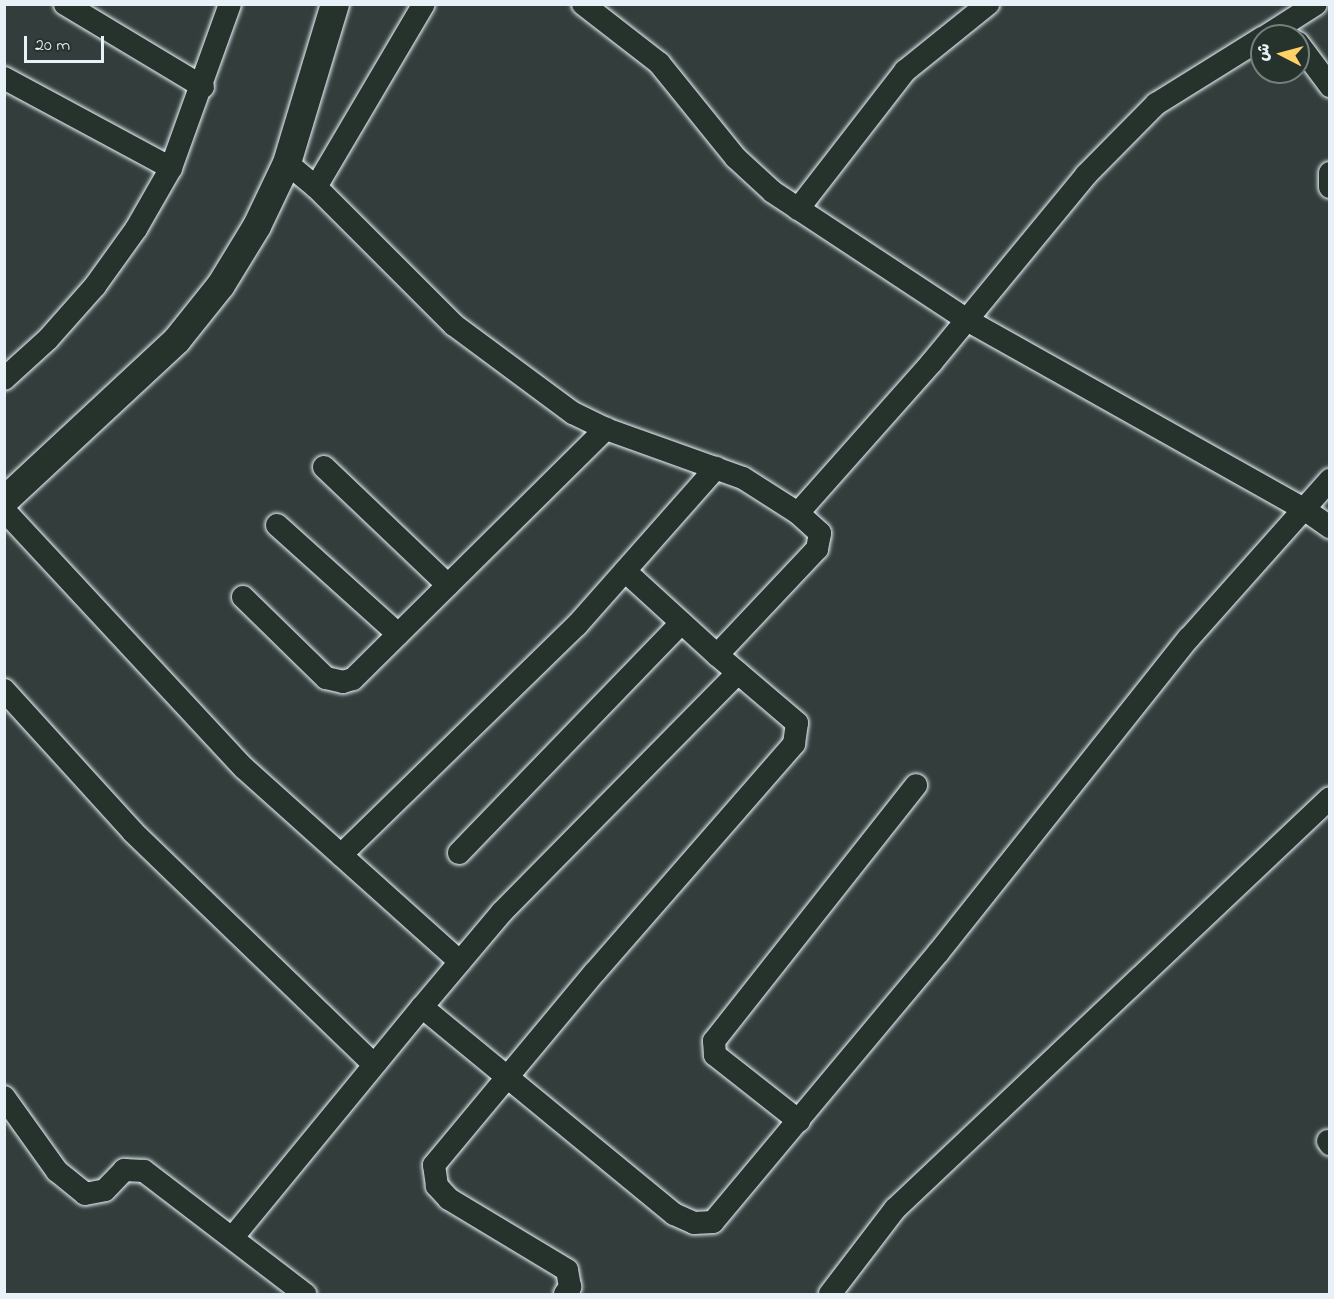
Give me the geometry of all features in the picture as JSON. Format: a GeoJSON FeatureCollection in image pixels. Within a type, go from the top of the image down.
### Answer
{"type":"FeatureCollection","features":[{"type":"Feature","properties":{"kind":"street"},"geometry":{"type":"LineString","coordinates":[[65,4],[203,87]]}},
{"type":"Feature","properties":{"kind":"street"},"geometry":{"type":"LineString","coordinates":[[4,379],[48,339],[94,286],[136,229],[171,168],[203,87],[230,4]]}},
{"type":"Feature","properties":{"kind":"street"},"geometry":{"type":"LineString","coordinates":[[4,501],[177,340],[220,285],[245,246],[286,163],[335,4]]}},
{"type":"Feature","properties":{"kind":"street"},"geometry":{"type":"LineString","coordinates":[[316,187],[424,4]]}},
{"type":"Feature","properties":{"kind":"street"},"geometry":{"type":"LineString","coordinates":[[583,4],[659,63],[736,158],[773,192],[967,320],[1304,509],[1329,527]]}},
{"type":"Feature","properties":{"kind":"street"},"geometry":{"type":"LineString","coordinates":[[798,209],[905,71],[961,13],[988,4]]}},
{"type":"Feature","properties":{"kind":"street"},"geometry":{"type":"LineString","coordinates":[[1289,24],[1316,4]]}},
{"type":"Feature","properties":{"kind":"street"},"geometry":{"type":"LineString","coordinates":[[798,513],[967,320],[1086,175],[1156,104],[1250,49]]}},
{"type":"Feature","properties":{"kind":"street"},"geometry":{"type":"LineString","coordinates":[[1310,60],[1329,86]]}},
{"type":"Feature","properties":{"kind":"street"},"geometry":{"type":"LineString","coordinates":[[4,78],[171,168]]}},
{"type":"Feature","properties":{"kind":"street"},"geometry":{"type":"LineString","coordinates":[[286,163],[316,187],[454,325],[573,413],[606,429],[743,478],[798,513],[820,533],[817,549],[717,655]]}},
{"type":"Feature","properties":{"kind":"street"},"geometry":{"type":"LineString","coordinates":[[1329,173],[1329,187]]}},
{"type":"Feature","properties":{"kind":"street"},"geometry":{"type":"LineString","coordinates":[[243,597],[326,678],[336,681],[353,679],[606,429]]}},
{"type":"Feature","properties":{"kind":"street"},"geometry":{"type":"LineString","coordinates":[[324,467],[448,585]]}},
{"type":"Feature","properties":{"kind":"street"},"geometry":{"type":"LineString","coordinates":[[341,855],[577,625],[716,468]]}},
{"type":"Feature","properties":{"kind":"street"},"geometry":{"type":"LineString","coordinates":[[422,1007],[674,1214],[694,1223],[707,1224],[721,1216],[1189,638],[1329,480]]}},
{"type":"Feature","properties":{"kind":"street"},"geometry":{"type":"LineString","coordinates":[[4,510],[244,768],[460,962]]}},
{"type":"Feature","properties":{"kind":"street"},"geometry":{"type":"LineString","coordinates":[[277,525],[398,634]]}},
{"type":"Feature","properties":{"kind":"street"},"geometry":{"type":"LineString","coordinates":[[565,1294],[571,1278],[561,1264],[449,1199],[435,1180],[434,1165],[794,744],[799,730],[797,723],[717,655],[625,571]]}},
{"type":"Feature","properties":{"kind":"street"},"geometry":{"type":"LineString","coordinates":[[459,853],[681,623]]}},
{"type":"Feature","properties":{"kind":"street"},"geometry":{"type":"LineString","coordinates":[[232,1238],[502,912],[738,673]]}},
{"type":"Feature","properties":{"kind":"street"},"geometry":{"type":"LineString","coordinates":[[4,690],[133,832],[374,1065]]}},
{"type":"Feature","properties":{"kind":"street"},"geometry":{"type":"LineString","coordinates":[[799,1121],[715,1055],[714,1041],[916,784]]}},
{"type":"Feature","properties":{"kind":"street"},"geometry":{"type":"LineString","coordinates":[[830,1294],[895,1209],[1325,813]]}},
{"type":"Feature","properties":{"kind":"street"},"geometry":{"type":"LineString","coordinates":[[4,1097],[57,1171],[85,1194],[105,1190],[124,1170],[144,1171],[304,1294]]}}]}
